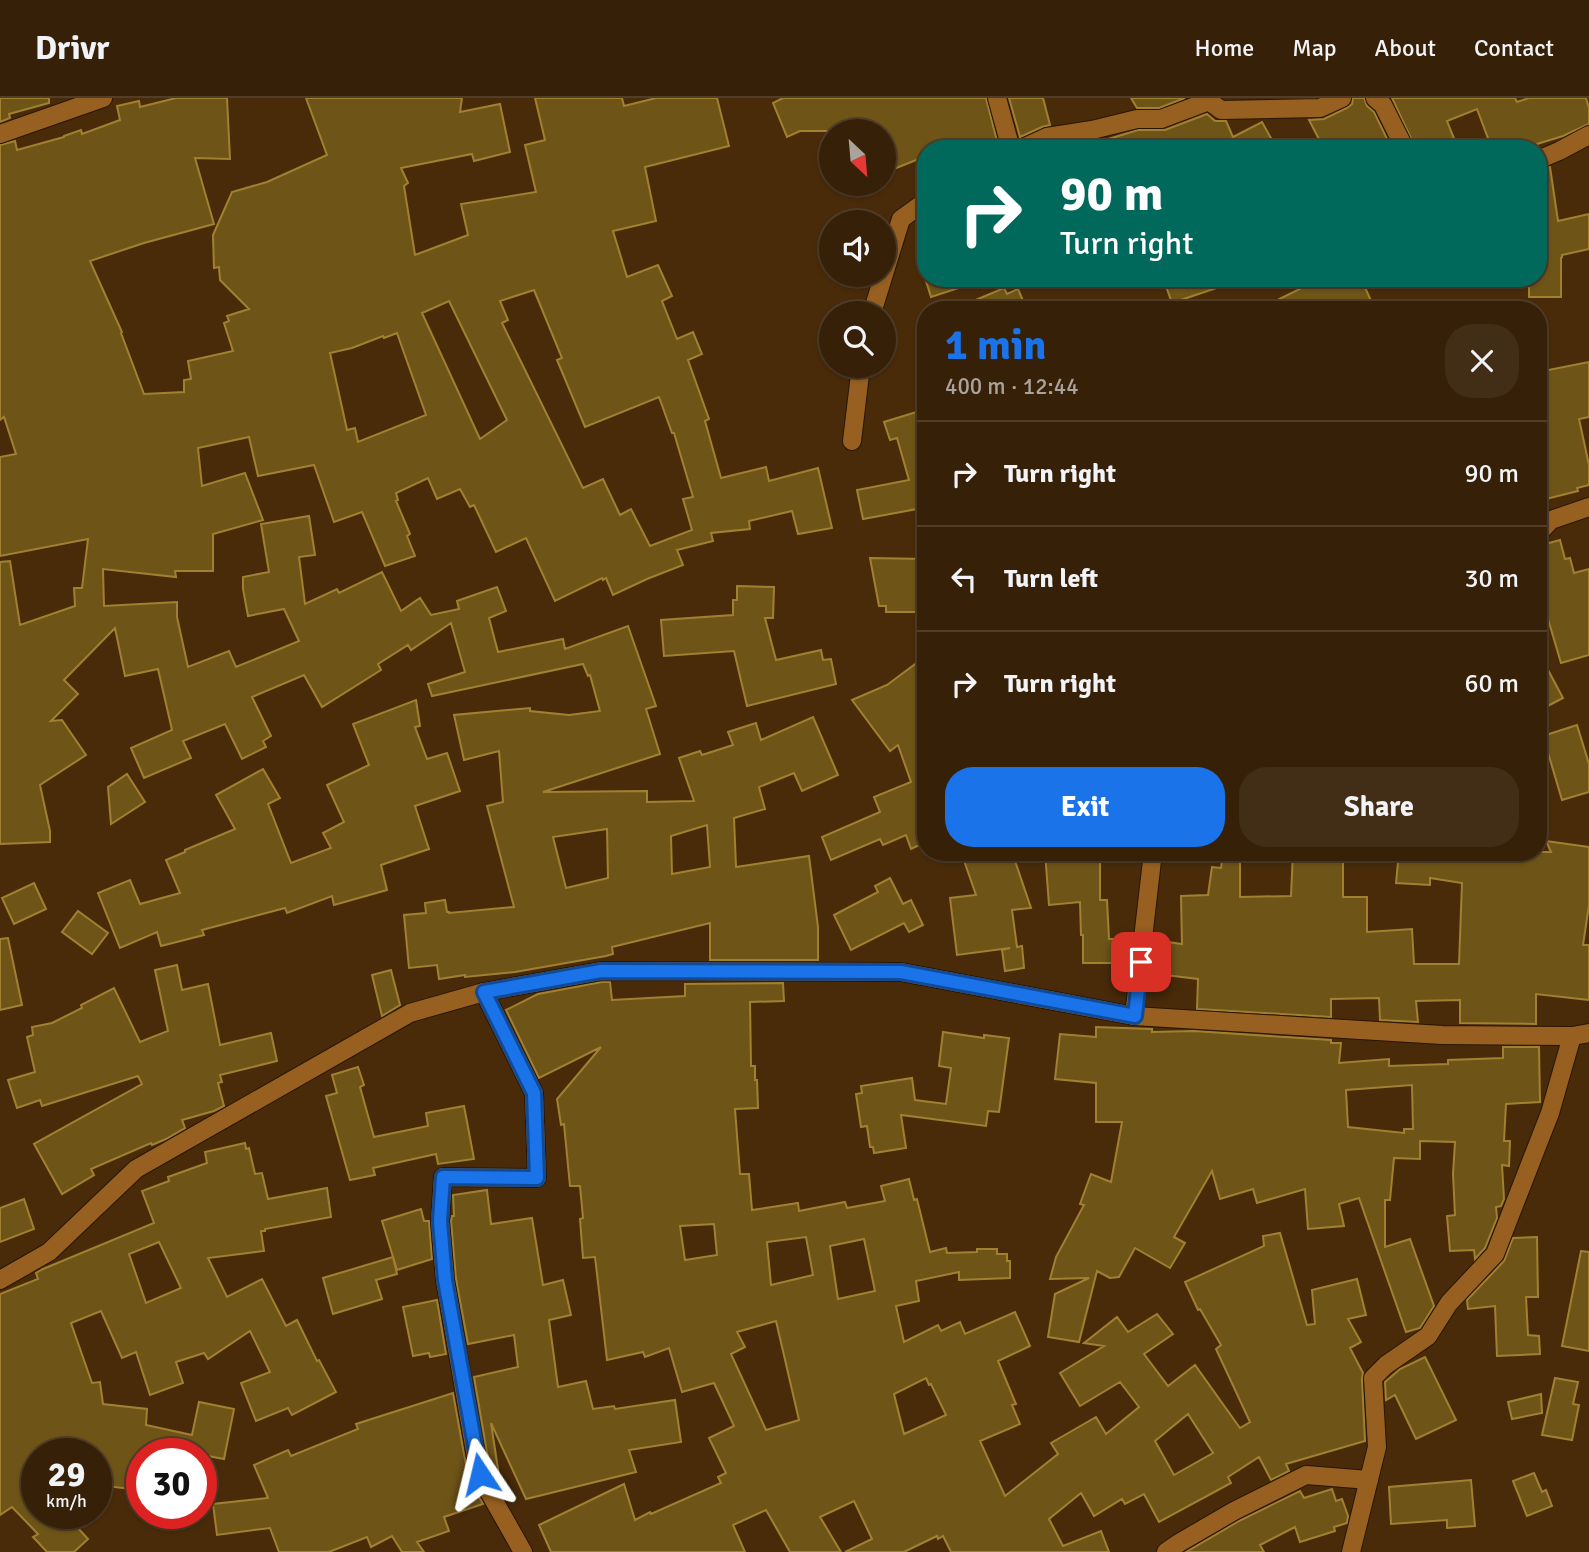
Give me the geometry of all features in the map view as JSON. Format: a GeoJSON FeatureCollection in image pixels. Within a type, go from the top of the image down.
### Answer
{"type":"FeatureCollection","features":[{"type":"Feature","properties":{"kind":"street"},"geometry":{"type":"LineString","coordinates":[[0,134],[103,98]]}},
{"type":"Feature","properties":{"kind":"street"},"geometry":{"type":"LineString","coordinates":[[997,98],[1009,140]]}},
{"type":"Feature","properties":{"kind":"street"},"geometry":{"type":"LineString","coordinates":[[1040,140],[1137,119],[1161,119],[1209,101],[1221,110],[1320,108],[1342,98]]}},
{"type":"Feature","properties":{"kind":"street"},"geometry":{"type":"LineString","coordinates":[[1375,98],[1383,106],[1400,140]]}},
{"type":"Feature","properties":{"kind":"street"},"geometry":{"type":"LineString","coordinates":[[1547,156],[1589,135]]}},
{"type":"Feature","properties":{"kind":"street"},"geometry":{"type":"LineString","coordinates":[[876,301],[901,219],[917,207]]}},
{"type":"Feature","properties":{"kind":"street"},"geometry":{"type":"LineString","coordinates":[[852,441],[860,378]]}},
{"type":"Feature","properties":{"kind":"street"},"geometry":{"type":"LineString","coordinates":[[1547,524],[1551,520],[1589,507]]}},
{"type":"Feature","properties":{"kind":"street"},"geometry":{"type":"LineString","coordinates":[[1135,1016],[1152,861]]}},
{"type":"Feature","properties":{"kind":"street"},"geometry":{"type":"LineString","coordinates":[[0,1280],[49,1252],[136,1169],[411,1013],[484,992],[601,971],[901,972],[1135,1016],[1442,1035],[1581,1035],[1495,1254],[1449,1303],[1428,1336],[1386,1365],[1373,1378],[1377,1447],[1351,1552]]}},
{"type":"Feature","properties":{"kind":"street"},"geometry":{"type":"LineString","coordinates":[[484,992],[534,1093],[537,1178],[443,1177],[440,1221],[445,1280],[480,1474],[523,1552]]}},
{"type":"Feature","properties":{"kind":"street"},"geometry":{"type":"LineString","coordinates":[[1166,1552],[1234,1511],[1306,1475],[1369,1480]]}},
{"type":"Feature","properties":{"kind":"building"},"geometry":{"type":"Polygon","coordinates":[[[0,98],[49,98],[49,103],[9,114],[10,118],[0,122],[0,98]]]}},
{"type":"Feature","properties":{"kind":"building"},"geometry":{"type":"Polygon","coordinates":[[[176,98],[227,98],[230,159],[195,158],[214,224],[90,261],[122,332],[144,394],[184,392],[184,380],[191,379],[188,361],[233,351],[224,323],[229,321],[227,316],[249,309],[220,280],[219,267],[214,268],[213,235],[232,192],[267,182],[327,155],[306,98],[462,98],[460,112],[500,104],[510,152],[474,161],[472,154],[401,168],[408,183],[404,186],[415,255],[468,235],[461,204],[536,192],[525,145],[545,140],[535,98],[622,98],[624,106],[656,98],[717,98],[729,146],[645,167],[656,221],[613,231],[627,277],[658,265],[672,296],[662,301],[677,339],[693,332],[702,354],[688,360],[709,419],[705,421],[721,478],[766,467],[769,481],[818,468],[832,528],[798,534],[792,511],[749,521],[750,529],[711,533],[713,541],[677,550],[683,565],[613,595],[606,578],[602,578],[555,601],[526,538],[496,552],[474,505],[470,507],[460,489],[437,499],[428,478],[396,493],[396,501],[410,534],[407,536],[415,556],[385,566],[362,512],[334,522],[314,465],[258,476],[249,437],[198,448],[202,486],[245,473],[263,520],[213,534],[213,571],[175,571],[176,577],[103,569],[104,606],[177,602],[177,617],[188,667],[229,651],[236,667],[299,641],[284,609],[248,616],[243,577],[269,572],[261,524],[309,516],[315,555],[299,557],[305,604],[337,589],[339,593],[382,572],[401,611],[420,598],[431,615],[459,609],[457,601],[497,587],[506,611],[489,618],[498,652],[563,639],[565,649],[628,626],[656,706],[646,709],[660,754],[543,792],[647,791],[647,802],[694,801],[679,758],[700,751],[702,755],[733,745],[728,732],[756,723],[761,740],[813,717],[838,775],[802,791],[794,773],[759,787],[765,809],[734,818],[736,867],[809,856],[818,927],[818,960],[710,960],[710,923],[612,947],[613,954],[606,956],[515,972],[439,979],[437,965],[409,968],[404,915],[426,913],[425,903],[445,900],[449,913],[514,907],[487,806],[503,802],[499,751],[464,760],[454,715],[530,708],[530,711],[569,715],[600,711],[590,675],[588,676],[583,664],[432,696],[428,684],[465,672],[451,623],[411,650],[408,645],[378,664],[381,670],[322,707],[304,675],[252,697],[271,736],[263,741],[266,747],[242,759],[225,724],[183,741],[191,758],[144,778],[131,748],[172,730],[158,669],[125,676],[115,628],[64,680],[78,694],[51,721],[62,720],[86,755],[40,785],[50,842],[0,844],[0,562],[10,561],[20,625],[75,606],[74,588],[82,588],[88,539],[0,556],[0,457],[16,454],[4,417],[0,420],[0,145],[15,141],[17,150],[81,130],[82,134],[120,120],[117,106],[139,101],[140,107],[176,98]],[[534,290],[500,301],[508,320],[502,323],[583,488],[603,479],[620,515],[631,509],[650,546],[692,530],[683,499],[693,497],[674,433],[659,397],[585,427],[557,360],[562,358],[534,290]],[[449,301],[422,313],[480,439],[507,420],[449,301]],[[397,333],[384,338],[383,336],[330,353],[347,430],[355,428],[358,442],[426,415],[397,333]],[[707,825],[671,836],[672,874],[710,867],[707,825]],[[607,829],[553,837],[566,888],[608,878],[607,829]]]}},
{"type":"Feature","properties":{"kind":"building"},"geometry":{"type":"Polygon","coordinates":[[[783,98],[986,98],[997,140],[917,140],[917,160],[896,168],[896,119],[819,119],[819,131],[800,131],[787,137],[773,103],[783,98]]]}},
{"type":"Feature","properties":{"kind":"building"},"geometry":{"type":"Polygon","coordinates":[[[1009,98],[1043,98],[1050,125],[1020,137],[1009,98]]]}},
{"type":"Feature","properties":{"kind":"building"},"geometry":{"type":"Polygon","coordinates":[[[1131,98],[1185,98],[1159,108],[1137,108],[1131,98]]]}},
{"type":"Feature","properties":{"kind":"building"},"geometry":{"type":"Polygon","coordinates":[[[1353,98],[1364,98],[1388,140],[1319,140],[1309,120],[1324,119],[1352,104],[1353,98]]]}},
{"type":"Feature","properties":{"kind":"building"},"geometry":{"type":"Polygon","coordinates":[[[1392,98],[1515,98],[1517,102],[1529,98],[1586,98],[1589,108],[1589,124],[1547,141],[1489,140],[1477,109],[1447,121],[1455,140],[1412,140],[1392,98]]]}},
{"type":"Feature","properties":{"kind":"building"},"geometry":{"type":"Polygon","coordinates":[[[1207,114],[1215,121],[1226,121],[1233,137],[1262,122],[1272,140],[1105,140],[1138,130],[1165,130],[1207,114]]]}},
{"type":"Feature","properties":{"kind":"building"},"geometry":{"type":"Polygon","coordinates":[[[1550,167],[1558,221],[1589,214],[1589,249],[1562,255],[1561,297],[1529,297],[1529,287],[1547,287],[1547,168],[1550,167]]]}},
{"type":"Feature","properties":{"kind":"building"},"geometry":{"type":"Polygon","coordinates":[[[928,287],[962,287],[931,297],[928,287]]]}},
{"type":"Feature","properties":{"kind":"building"},"geometry":{"type":"Polygon","coordinates":[[[1166,287],[1219,287],[1178,301],[1171,301],[1166,287]]]}},
{"type":"Feature","properties":{"kind":"building"},"geometry":{"type":"Polygon","coordinates":[[[1304,287],[1365,287],[1371,301],[1275,301],[1304,287]]]}},
{"type":"Feature","properties":{"kind":"building"},"geometry":{"type":"Polygon","coordinates":[[[1004,288],[1007,294],[1018,289],[1023,301],[973,301],[1004,288]]]}},
{"type":"Feature","properties":{"kind":"building"},"geometry":{"type":"Polygon","coordinates":[[[1589,362],[1589,417],[1579,419],[1589,465],[1589,485],[1577,488],[1578,491],[1547,499],[1547,370],[1589,362]]]}},
{"type":"Feature","properties":{"kind":"building"},"geometry":{"type":"Polygon","coordinates":[[[917,412],[917,509],[863,519],[857,490],[909,480],[897,438],[890,440],[884,422],[917,412]]]}},
{"type":"Feature","properties":{"kind":"building"},"geometry":{"type":"Polygon","coordinates":[[[1560,540],[1565,559],[1570,558],[1574,573],[1589,569],[1589,655],[1561,663],[1547,619],[1547,544],[1560,540]]]}},
{"type":"Feature","properties":{"kind":"building"},"geometry":{"type":"Polygon","coordinates":[[[870,558],[917,559],[917,612],[886,612],[886,606],[879,606],[870,558]]]}},
{"type":"Feature","properties":{"kind":"building"},"geometry":{"type":"Polygon","coordinates":[[[737,586],[774,587],[773,618],[765,618],[776,660],[821,650],[823,660],[831,659],[836,684],[747,706],[734,651],[664,656],[661,620],[733,615],[737,586]]]}},
{"type":"Feature","properties":{"kind":"building"},"geometry":{"type":"Polygon","coordinates":[[[917,663],[917,846],[911,849],[906,835],[883,845],[880,839],[831,860],[822,837],[880,812],[874,797],[911,782],[898,745],[890,751],[852,700],[887,685],[917,663]]]}},
{"type":"Feature","properties":{"kind":"building"},"geometry":{"type":"Polygon","coordinates":[[[1547,668],[1563,698],[1547,706],[1547,668]]]}},
{"type":"Feature","properties":{"kind":"building"},"geometry":{"type":"Polygon","coordinates":[[[416,700],[420,726],[415,727],[427,759],[447,753],[460,791],[415,806],[429,849],[381,865],[387,890],[334,905],[332,896],[287,913],[285,908],[202,930],[204,935],[161,946],[157,932],[120,948],[98,893],[130,880],[140,904],[180,893],[166,860],[235,829],[216,795],[263,769],[280,798],[268,804],[291,863],[331,848],[323,833],[344,822],[327,785],[369,765],[353,724],[416,700]]]}},
{"type":"Feature","properties":{"kind":"building"},"geometry":{"type":"Polygon","coordinates":[[[1577,725],[1589,764],[1589,792],[1562,800],[1547,749],[1547,735],[1577,725]]]}},
{"type":"Feature","properties":{"kind":"building"},"geometry":{"type":"Polygon","coordinates":[[[127,774],[145,802],[111,824],[108,787],[127,774]]]}},
{"type":"Feature","properties":{"kind":"building"},"geometry":{"type":"Polygon","coordinates":[[[1547,841],[1589,847],[1589,905],[1583,945],[1589,945],[1589,1000],[1536,994],[1536,1024],[1460,1023],[1460,1000],[1416,1001],[1418,1022],[1380,1020],[1379,998],[1331,999],[1331,1017],[1197,1009],[1198,979],[1156,974],[1160,941],[1182,944],[1181,896],[1208,895],[1212,867],[1221,868],[1222,861],[1240,861],[1240,897],[1291,896],[1293,861],[1343,861],[1343,897],[1367,897],[1367,932],[1412,929],[1414,964],[1459,964],[1462,883],[1430,878],[1430,885],[1396,883],[1398,861],[1547,861],[1547,852],[1551,852],[1547,841]]]}},
{"type":"Feature","properties":{"kind":"building"},"geometry":{"type":"Polygon","coordinates":[[[964,861],[1015,861],[1031,908],[1012,910],[1017,947],[1022,946],[1024,968],[1005,971],[1002,950],[1010,948],[957,955],[950,898],[976,895],[964,861]]]}},
{"type":"Feature","properties":{"kind":"building"},"geometry":{"type":"Polygon","coordinates":[[[1046,861],[1100,862],[1100,900],[1107,900],[1109,939],[1121,939],[1121,963],[1083,963],[1080,902],[1049,905],[1046,861]]]}},
{"type":"Feature","properties":{"kind":"building"},"geometry":{"type":"Polygon","coordinates":[[[890,878],[903,904],[911,900],[923,925],[909,932],[904,923],[851,950],[834,915],[878,892],[875,886],[890,878]]]}},
{"type":"Feature","properties":{"kind":"building"},"geometry":{"type":"Polygon","coordinates":[[[34,883],[46,909],[14,924],[2,898],[34,883]]]}},
{"type":"Feature","properties":{"kind":"building"},"geometry":{"type":"Polygon","coordinates":[[[78,911],[108,933],[92,954],[62,932],[78,911]]]}},
{"type":"Feature","properties":{"kind":"building"},"geometry":{"type":"Polygon","coordinates":[[[8,938],[22,1005],[0,1010],[0,939],[8,938]]]}},
{"type":"Feature","properties":{"kind":"building"},"geometry":{"type":"Polygon","coordinates":[[[177,965],[182,990],[208,984],[220,1045],[271,1033],[277,1061],[220,1075],[222,1082],[218,1083],[224,1106],[182,1120],[185,1128],[166,1139],[91,1169],[94,1175],[62,1194],[34,1144],[142,1084],[138,1076],[42,1106],[40,1100],[17,1108],[8,1080],[35,1072],[27,1037],[33,1035],[32,1027],[52,1023],[114,988],[140,1042],[168,1031],[155,970],[177,965]]]}},
{"type":"Feature","properties":{"kind":"building"},"geometry":{"type":"Polygon","coordinates":[[[391,970],[400,1005],[382,1016],[372,975],[391,970]]]}},
{"type":"Feature","properties":{"kind":"building"},"geometry":{"type":"Polygon","coordinates":[[[610,982],[612,1000],[685,996],[685,984],[783,983],[784,1001],[750,1002],[751,1066],[755,1066],[758,1108],[735,1109],[740,1174],[749,1174],[752,1210],[798,1203],[799,1211],[845,1202],[847,1208],[885,1201],[881,1186],[909,1179],[914,1200],[917,1199],[930,1252],[946,1248],[947,1253],[997,1249],[997,1254],[1007,1254],[1007,1261],[1010,1261],[1010,1278],[959,1280],[959,1272],[916,1281],[919,1301],[896,1306],[904,1342],[938,1325],[941,1331],[960,1322],[965,1334],[1015,1312],[1030,1346],[998,1361],[1016,1404],[1012,1405],[1020,1424],[980,1441],[1005,1496],[1058,1454],[1051,1443],[1096,1417],[1106,1434],[1139,1407],[1120,1382],[1080,1406],[1060,1373],[1104,1346],[1084,1343],[1117,1317],[1128,1332],[1157,1314],[1173,1334],[1144,1354],[1168,1386],[1195,1365],[1240,1428],[1250,1422],[1216,1349],[1221,1345],[1200,1309],[1198,1310],[1185,1282],[1264,1246],[1263,1236],[1280,1233],[1307,1325],[1315,1324],[1312,1290],[1357,1279],[1366,1315],[1348,1319],[1361,1342],[1350,1348],[1363,1373],[1365,1441],[1286,1464],[1289,1471],[1271,1480],[1259,1457],[1228,1477],[1231,1483],[1159,1522],[1144,1494],[1125,1504],[1122,1499],[1094,1516],[1081,1493],[1049,1519],[1063,1546],[1101,1531],[1109,1552],[951,1552],[943,1536],[938,1539],[937,1536],[904,1552],[845,1552],[872,1539],[854,1501],[820,1517],[841,1552],[790,1552],[766,1510],[733,1525],[745,1552],[551,1552],[539,1525],[624,1484],[635,1520],[721,1483],[718,1477],[726,1473],[709,1438],[734,1426],[714,1383],[682,1392],[669,1348],[645,1357],[643,1352],[607,1360],[595,1257],[583,1258],[580,1186],[570,1186],[564,1124],[561,1125],[557,1099],[601,1047],[539,1078],[506,1010],[538,994],[610,982]],[[714,1224],[680,1226],[685,1260],[717,1255],[714,1224]],[[806,1237],[767,1242],[771,1285],[813,1275],[806,1237]],[[864,1239],[830,1246],[838,1299],[875,1291],[864,1239]],[[776,1321],[737,1332],[745,1347],[731,1354],[766,1430],[799,1420],[776,1321]],[[926,1378],[894,1394],[904,1434],[946,1415],[926,1378]],[[1188,1414],[1155,1441],[1174,1475],[1213,1453],[1188,1414]]]}},
{"type":"Feature","properties":{"kind":"building"},"geometry":{"type":"Polygon","coordinates":[[[1096,1027],[1331,1040],[1331,1043],[1341,1043],[1339,1063],[1389,1059],[1389,1066],[1448,1064],[1448,1060],[1503,1058],[1503,1047],[1539,1047],[1540,1102],[1506,1104],[1504,1141],[1510,1141],[1509,1166],[1502,1165],[1504,1199],[1501,1206],[1496,1207],[1497,1218],[1485,1248],[1475,1259],[1474,1250],[1450,1251],[1447,1216],[1455,1215],[1455,1142],[1420,1141],[1420,1159],[1394,1158],[1390,1200],[1385,1200],[1385,1247],[1410,1239],[1434,1306],[1420,1328],[1406,1332],[1359,1198],[1339,1204],[1344,1226],[1308,1229],[1305,1189],[1257,1203],[1253,1189],[1220,1199],[1212,1171],[1174,1237],[1185,1243],[1170,1268],[1135,1248],[1119,1277],[1110,1278],[1097,1271],[1079,1342],[1048,1337],[1055,1294],[1089,1278],[1050,1279],[1056,1257],[1084,1205],[1080,1204],[1091,1174],[1111,1182],[1122,1122],[1096,1122],[1096,1083],[1055,1079],[1060,1034],[1096,1037],[1096,1027]],[[1412,1085],[1346,1090],[1348,1127],[1404,1133],[1404,1129],[1413,1129],[1412,1085]]]}},
{"type":"Feature","properties":{"kind":"building"},"geometry":{"type":"Polygon","coordinates":[[[943,1032],[984,1038],[984,1035],[1009,1038],[999,1112],[988,1111],[986,1126],[901,1115],[906,1148],[874,1153],[873,1147],[870,1147],[867,1126],[861,1127],[856,1094],[862,1093],[861,1086],[912,1078],[915,1100],[946,1104],[951,1068],[939,1066],[943,1032]]]}},
{"type":"Feature","properties":{"kind":"building"},"geometry":{"type":"Polygon","coordinates":[[[358,1067],[364,1085],[360,1087],[374,1137],[428,1126],[426,1113],[464,1106],[474,1159],[438,1164],[436,1154],[373,1168],[375,1175],[350,1180],[326,1096],[337,1093],[332,1075],[358,1067]]]}},
{"type":"Feature","properties":{"kind":"building"},"geometry":{"type":"Polygon","coordinates":[[[245,1143],[246,1149],[249,1148],[255,1174],[262,1173],[268,1199],[327,1188],[331,1217],[261,1231],[264,1251],[208,1258],[227,1297],[262,1279],[286,1326],[297,1320],[336,1392],[292,1415],[288,1408],[256,1421],[241,1383],[270,1372],[250,1331],[208,1359],[204,1353],[176,1362],[183,1383],[150,1395],[136,1352],[122,1358],[101,1311],[71,1323],[92,1383],[100,1382],[103,1404],[147,1409],[146,1425],[192,1435],[199,1402],[234,1409],[224,1459],[217,1458],[217,1438],[126,1438],[126,1488],[112,1487],[112,1438],[21,1438],[21,1516],[12,1507],[0,1515],[0,1294],[38,1279],[36,1273],[43,1269],[154,1223],[142,1191],[169,1181],[168,1177],[207,1163],[205,1152],[245,1143]],[[159,1242],[129,1254],[146,1303],[181,1288],[159,1242]]]}},
{"type":"Feature","properties":{"kind":"building"},"geometry":{"type":"Polygon","coordinates":[[[487,1190],[491,1224],[532,1218],[543,1285],[563,1280],[571,1315],[549,1320],[558,1387],[586,1381],[593,1409],[614,1406],[615,1409],[675,1400],[681,1442],[629,1450],[636,1472],[526,1499],[491,1423],[501,1489],[490,1470],[474,1377],[518,1367],[514,1335],[468,1344],[456,1279],[451,1221],[454,1216],[453,1195],[487,1190]]]}},
{"type":"Feature","properties":{"kind":"building"},"geometry":{"type":"Polygon","coordinates":[[[24,1199],[34,1229],[0,1242],[0,1208],[24,1199]]]}},
{"type":"Feature","properties":{"kind":"building"},"geometry":{"type":"Polygon","coordinates":[[[421,1209],[424,1221],[429,1221],[432,1259],[397,1270],[382,1221],[421,1209]]]}},
{"type":"Feature","properties":{"kind":"building"},"geometry":{"type":"Polygon","coordinates":[[[1537,1237],[1538,1297],[1526,1297],[1528,1335],[1539,1336],[1540,1354],[1497,1356],[1495,1306],[1468,1309],[1467,1300],[1504,1261],[1513,1238],[1537,1237]]]}},
{"type":"Feature","properties":{"kind":"building"},"geometry":{"type":"Polygon","coordinates":[[[1581,1251],[1589,1252],[1589,1351],[1562,1346],[1581,1251]]]}},
{"type":"Feature","properties":{"kind":"building"},"geometry":{"type":"Polygon","coordinates":[[[393,1257],[397,1274],[376,1280],[382,1299],[333,1314],[323,1278],[393,1257]]]}},
{"type":"Feature","properties":{"kind":"building"},"geometry":{"type":"Polygon","coordinates":[[[437,1300],[446,1354],[413,1356],[403,1307],[437,1300]]]}},
{"type":"Feature","properties":{"kind":"building"},"geometry":{"type":"Polygon","coordinates":[[[1425,1357],[1456,1420],[1416,1439],[1395,1395],[1386,1400],[1385,1382],[1400,1369],[1425,1357]]]}},
{"type":"Feature","properties":{"kind":"building"},"geometry":{"type":"Polygon","coordinates":[[[1555,1378],[1578,1382],[1573,1404],[1579,1405],[1572,1440],[1542,1435],[1555,1378]]]}},
{"type":"Feature","properties":{"kind":"building"},"geometry":{"type":"Polygon","coordinates":[[[453,1393],[468,1476],[483,1504],[444,1517],[449,1531],[417,1542],[424,1552],[402,1552],[392,1536],[371,1547],[367,1537],[329,1552],[279,1552],[270,1528],[217,1535],[217,1504],[268,1498],[254,1465],[288,1450],[291,1456],[358,1429],[356,1424],[453,1393]]]}},
{"type":"Feature","properties":{"kind":"building"},"geometry":{"type":"Polygon","coordinates":[[[1541,1394],[1542,1413],[1512,1419],[1508,1402],[1541,1394]]]}},
{"type":"Feature","properties":{"kind":"building"},"geometry":{"type":"Polygon","coordinates":[[[1534,1473],[1542,1492],[1546,1490],[1552,1506],[1527,1516],[1513,1481],[1534,1473]]]}},
{"type":"Feature","properties":{"kind":"building"},"geometry":{"type":"Polygon","coordinates":[[[1471,1480],[1475,1526],[1447,1528],[1447,1520],[1391,1524],[1389,1487],[1471,1480]]]}},
{"type":"Feature","properties":{"kind":"building"},"geometry":{"type":"Polygon","coordinates":[[[1332,1489],[1336,1501],[1342,1499],[1348,1516],[1347,1523],[1334,1527],[1335,1531],[1300,1542],[1295,1527],[1260,1545],[1264,1552],[1186,1552],[1239,1521],[1300,1491],[1304,1498],[1332,1489]]]}},
{"type":"Feature","properties":{"kind":"building"},"geometry":{"type":"Polygon","coordinates":[[[33,1529],[79,1529],[88,1539],[74,1552],[47,1552],[33,1537],[38,1534],[33,1529]]]}},
{"type":"Feature","properties":{"kind":"route"},"geometry":{"type":"LineString","coordinates":[[480,1474],[445,1280],[440,1221],[443,1177],[537,1178],[534,1093],[484,992],[601,971],[901,972],[1135,1016],[1141,962]]}}]}
